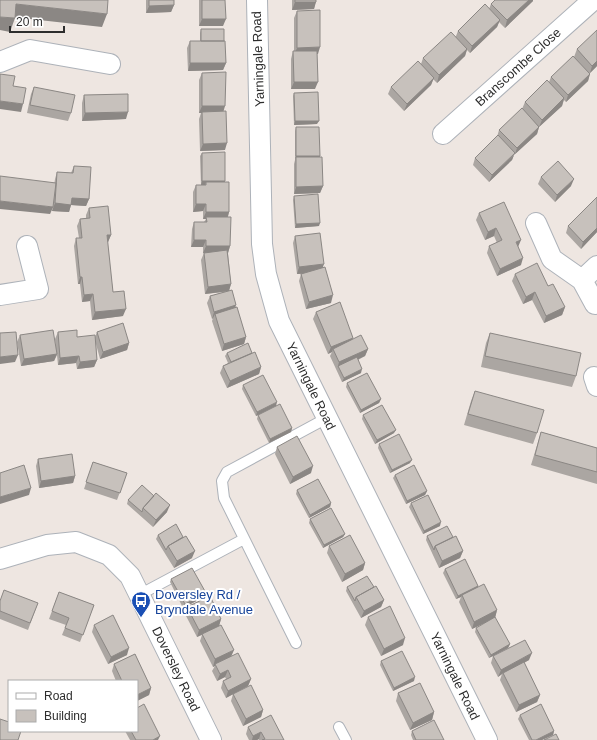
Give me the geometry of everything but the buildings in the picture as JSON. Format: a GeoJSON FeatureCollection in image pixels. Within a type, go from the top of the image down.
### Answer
{"type":"FeatureCollection","features":[{"type":"Feature","properties":{"kind":"street","name":"Yarningale Road"},"geometry":{"type":"LineString","coordinates":[[257,0],[262,244],[266,274],[279,321],[487,740]]}},
{"type":"Feature","properties":{"kind":"street","name":"Branscombe Close"},"geometry":{"type":"LineString","coordinates":[[443,134],[593,0]]}},
{"type":"Feature","properties":{"kind":"street"},"geometry":{"type":"LineString","coordinates":[[0,62],[30,50],[110,64]]}},
{"type":"Feature","properties":{"kind":"street"},"geometry":{"type":"LineString","coordinates":[[536,223],[552,259],[582,280],[595,304]]}},
{"type":"Feature","properties":{"kind":"street"},"geometry":{"type":"LineString","coordinates":[[0,295],[38,289],[27,246]]}},
{"type":"Feature","properties":{"kind":"street"},"geometry":{"type":"LineString","coordinates":[[582,280],[597,266]]}},
{"type":"Feature","properties":{"kind":"street","name":"Doversley Road"},"geometry":{"type":"LineString","coordinates":[[0,559],[47,545],[76,542],[109,555],[130,576],[211,740]]}},
{"type":"Feature","properties":{"kind":"lane"},"geometry":{"type":"LineString","coordinates":[[296,643],[224,498],[222,487],[225,474],[227,472],[326,418]]}},
{"type":"Feature","properties":{"kind":"lane"},"geometry":{"type":"LineString","coordinates":[[139,595],[244,540]]}},
{"type":"Feature","properties":{"kind":"lane"},"geometry":{"type":"LineString","coordinates":[[339,727],[346,740]]}},
{"type":"Feature","properties":{"kind":"place","name":"Doversley Rd / Bryndale Avenue"},"geometry":{"type":"Point","coordinates":[141,618]}}]}
